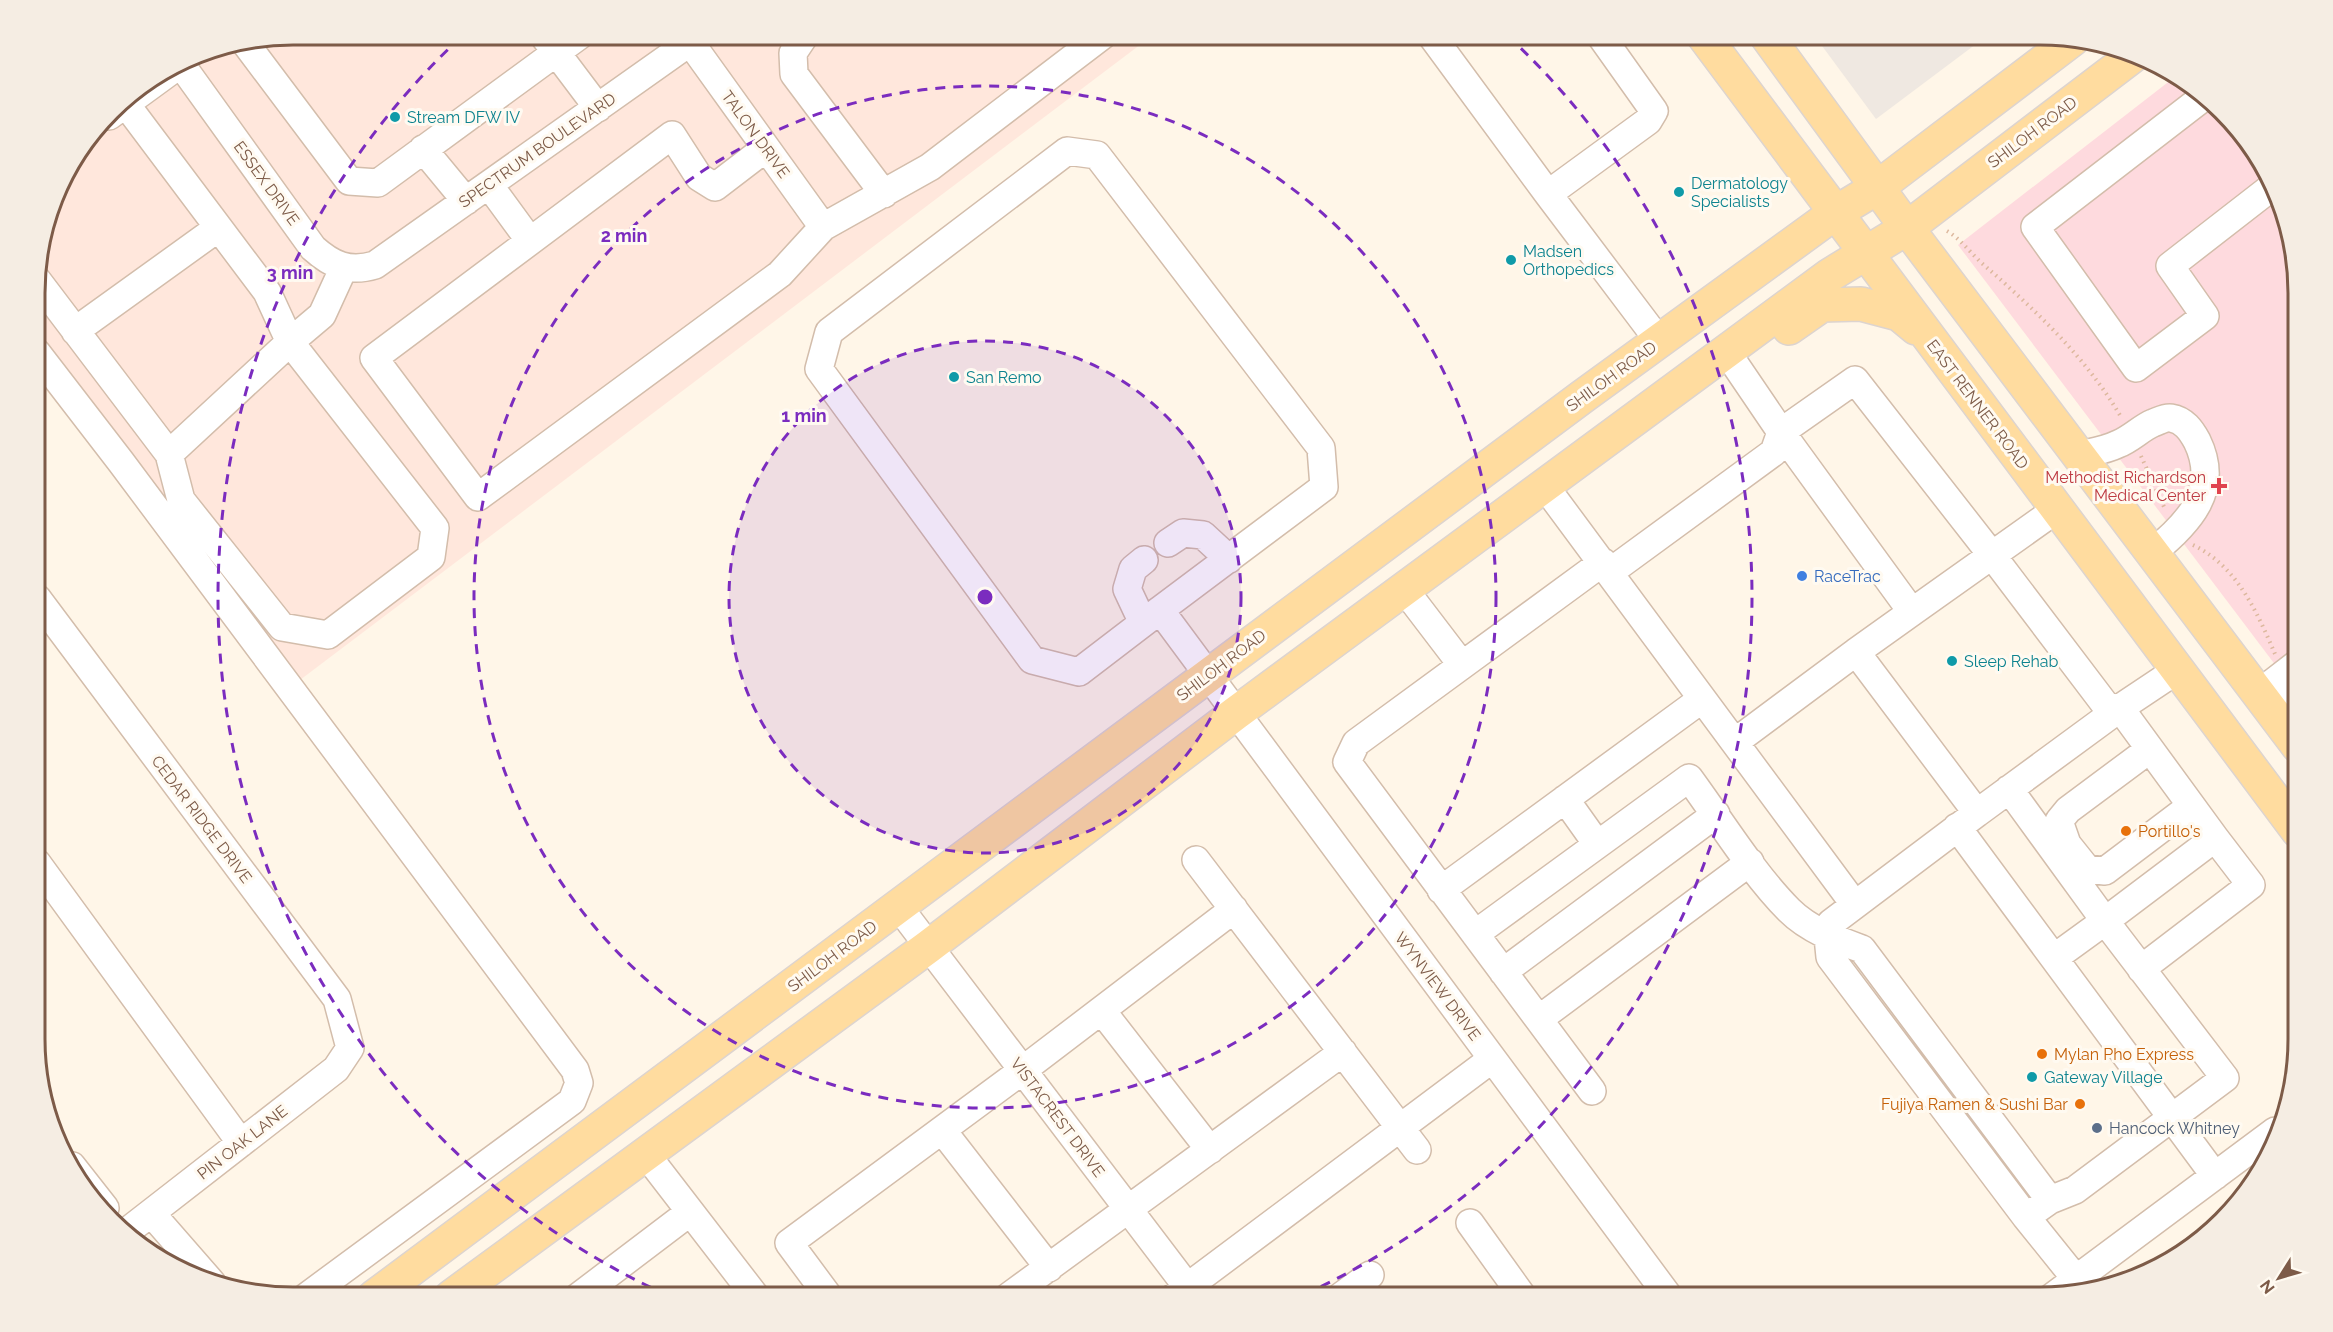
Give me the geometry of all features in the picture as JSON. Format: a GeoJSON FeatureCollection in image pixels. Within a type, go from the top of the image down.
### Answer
{"type":"FeatureCollection","features":[{"type":"Feature","properties":{"kind":"main road","name":"EAST RENNER ROAD"},"geometry":{"type":"LineString","coordinates":[[1711,45],[2288,818]]}},
{"type":"Feature","properties":{"kind":"main road"},"geometry":{"type":"LineString","coordinates":[[1775,45],[1907,228],[2288,733]]}},
{"type":"Feature","properties":{"kind":"main road","name":"SHILOH ROAD"},"geometry":{"type":"LineString","coordinates":[[389,1287],[1515,447],[1835,213],[1878,187],[2063,46]]}},
{"type":"Feature","properties":{"kind":"main road","name":"SHILOH ROAD"},"geometry":{"type":"LineString","coordinates":[[1731,358],[1830,275],[1907,228],[2126,61]]}},
{"type":"Feature","properties":{"kind":"main road"},"geometry":{"type":"LineString","coordinates":[[467,1287],[645,1153],[928,947],[1236,713],[1635,418],[1663,417],[1731,358],[1822,305],[1861,304],[1899,314],[1928,337]]}},
{"type":"Feature","properties":{"kind":"main road"},"geometry":{"type":"LineString","coordinates":[[1515,447],[1544,485]]}},
{"type":"Feature","properties":{"kind":"main road"},"geometry":{"type":"LineString","coordinates":[[2088,552],[2128,560],[2152,553]]}},
{"type":"Feature","properties":{"kind":"main road"},"geometry":{"type":"LineString","coordinates":[[2177,670],[2194,662],[2206,660],[2260,696]]}},
{"type":"Feature","properties":{"kind":"main road"},"geometry":{"type":"LineString","coordinates":[[618,1115],[645,1153]]}},
{"type":"Feature","properties":{"kind":"street"},"geometry":{"type":"LineString","coordinates":[[250,49],[349,181],[378,183],[423,149],[548,45]]}},
{"type":"Feature","properties":{"kind":"street"},"geometry":{"type":"LineString","coordinates":[[551,45],[598,108]]}},
{"type":"Feature","properties":{"kind":"street","name":"SPECTRUM BOULEVARD"},"geometry":{"type":"LineString","coordinates":[[344,267],[361,269],[375,265],[685,45]]}},
{"type":"Feature","properties":{"kind":"street","name":"TALON DRIVE"},"geometry":{"type":"LineString","coordinates":[[700,45],[766,148],[823,227]]}},
{"type":"Feature","properties":{"kind":"street"},"geometry":{"type":"LineString","coordinates":[[798,45],[793,53],[794,74],[884,194]]}},
{"type":"Feature","properties":{"kind":"street"},"geometry":{"type":"LineString","coordinates":[[766,148],[715,187],[699,177],[672,135],[374,358],[478,497],[780,274],[823,227],[930,167],[1089,45]]}},
{"type":"Feature","properties":{"kind":"street"},"geometry":{"type":"LineString","coordinates":[[1439,45],[1659,341]]}},
{"type":"Feature","properties":{"kind":"street"},"geometry":{"type":"LineString","coordinates":[[1548,194],[1648,121],[1654,111],[1607,45]]}},
{"type":"Feature","properties":{"kind":"street","name":"ESSEX DRIVE"},"geometry":{"type":"LineString","coordinates":[[186,70],[314,248],[326,260],[344,267]]}},
{"type":"Feature","properties":{"kind":"street"},"geometry":{"type":"LineString","coordinates":[[2197,102],[2035,226],[2136,368],[2205,316],[2170,266],[2266,192]]}},
{"type":"Feature","properties":{"kind":"street"},"geometry":{"type":"LineString","coordinates":[[45,291],[169,454],[181,500],[282,627],[328,635],[431,557],[435,528],[290,342],[267,292],[219,228],[124,113]]}},
{"type":"Feature","properties":{"kind":"street"},"geometry":{"type":"LineString","coordinates":[[423,149],[466,201]]}},
{"type":"Feature","properties":{"kind":"street"},"geometry":{"type":"LineString","coordinates":[[1067,151],[1097,155],[1322,448],[1324,487],[1229,559],[1078,672],[1032,660],[819,369],[829,332],[1067,151]]}},
{"type":"Feature","properties":{"kind":"street"},"geometry":{"type":"LineString","coordinates":[[489,185],[530,242]]}},
{"type":"Feature","properties":{"kind":"street"},"geometry":{"type":"LineString","coordinates":[[75,331],[219,228]]}},
{"type":"Feature","properties":{"kind":"street"},"geometry":{"type":"LineString","coordinates":[[169,454],[322,315],[344,267]]}},
{"type":"Feature","properties":{"kind":"street"},"geometry":{"type":"LineString","coordinates":[[1731,358],[1781,432],[1912,612]]}},
{"type":"Feature","properties":{"kind":"street"},"geometry":{"type":"LineString","coordinates":[[45,364],[575,1070],[579,1083],[572,1101],[321,1287]]}},
{"type":"Feature","properties":{"kind":"street"},"geometry":{"type":"LineString","coordinates":[[1592,1091],[1347,762],[1356,743],[1462,665],[1774,452],[1781,432],[1855,380],[2107,707],[2120,708],[2251,885],[2141,969]]}},
{"type":"Feature","properties":{"kind":"street"},"geometry":{"type":"LineString","coordinates":[[2079,455],[2117,445],[2165,418],[2179,421],[2191,431],[2199,447],[2205,474],[2199,502],[2188,522],[2152,553]]}},
{"type":"Feature","properties":{"kind":"street"},"geometry":{"type":"LineString","coordinates":[[1544,485],[1855,905]]}},
{"type":"Feature","properties":{"kind":"street"},"geometry":{"type":"LineString","coordinates":[[1735,742],[1991,554],[2057,509]]}},
{"type":"Feature","properties":{"kind":"street"},"geometry":{"type":"LineString","coordinates":[[1168,543],[1183,533],[1203,535],[1229,559]]}},
{"type":"Feature","properties":{"kind":"street","name":"WYNVIEW DRIVE"},"geometry":{"type":"LineString","coordinates":[[1144,560],[1133,569],[1127,589],[1207,676],[1236,713],[1662,1287]]}},
{"type":"Feature","properties":{"kind":"street"},"geometry":{"type":"LineString","coordinates":[[1404,589],[1462,665]]}},
{"type":"Feature","properties":{"kind":"street","name":"CEDAR RIDGE DRIVE"},"geometry":{"type":"LineString","coordinates":[[45,609],[338,999],[350,1048]]}},
{"type":"Feature","properties":{"kind":"street"},"geometry":{"type":"LineString","coordinates":[[1856,652],[1967,820],[2054,958],[2215,1176]]}},
{"type":"Feature","properties":{"kind":"street"},"geometry":{"type":"LineString","coordinates":[[2080,1284],[2026,1217],[1830,957],[1828,937],[1832,923],[1855,905],[2009,789],[2120,708],[2177,670]]}},
{"type":"Feature","properties":{"kind":"street"},"geometry":{"type":"LineString","coordinates":[[2260,696],[2288,672]]}},
{"type":"Feature","properties":{"kind":"street"},"geometry":{"type":"LineString","coordinates":[[2260,696],[2288,693]]}},
{"type":"Feature","properties":{"kind":"street"},"geometry":{"type":"LineString","coordinates":[[1442,890],[1702,699]]}},
{"type":"Feature","properties":{"kind":"street"},"geometry":{"type":"LineString","coordinates":[[2146,743],[2068,810],[2059,821],[2067,844],[2087,869],[2105,871],[2194,809]]}},
{"type":"Feature","properties":{"kind":"street"},"geometry":{"type":"LineString","coordinates":[[2031,820],[2146,743]]}},
{"type":"Feature","properties":{"kind":"street"},"geometry":{"type":"LineString","coordinates":[[1474,934],[1689,778],[1750,862],[1790,911],[1828,937],[1862,949],[2050,1200]]}},
{"type":"Feature","properties":{"kind":"street"},"geometry":{"type":"LineString","coordinates":[[2009,789],[2105,921],[2225,1078],[2075,1190],[2050,1200],[2026,1217]]}},
{"type":"Feature","properties":{"kind":"street"},"geometry":{"type":"LineString","coordinates":[[1565,799],[1597,844]]}},
{"type":"Feature","properties":{"kind":"street"},"geometry":{"type":"LineString","coordinates":[[2086,894],[2194,809]]}},
{"type":"Feature","properties":{"kind":"street"},"geometry":{"type":"LineString","coordinates":[[1503,972],[1716,814]]}},
{"type":"Feature","properties":{"kind":"street"},"geometry":{"type":"LineString","coordinates":[[2054,958],[2215,838]]}},
{"type":"Feature","properties":{"kind":"street"},"geometry":{"type":"LineString","coordinates":[[1196,860],[1417,1150]]}},
{"type":"Feature","properties":{"kind":"street"},"geometry":{"type":"LineString","coordinates":[[1539,1019],[1750,862]]}},
{"type":"Feature","properties":{"kind":"street"},"geometry":{"type":"LineString","coordinates":[[45,874],[241,1143]]}},
{"type":"Feature","properties":{"kind":"street","name":"VISTACREST DRIVE"},"geometry":{"type":"LineString","coordinates":[[898,906],[1129,1210],[1180,1287]]}},
{"type":"Feature","properties":{"kind":"street"},"geometry":{"type":"LineString","coordinates":[[822,1287],[789,1243],[1023,1071],[1234,909]]}},
{"type":"Feature","properties":{"kind":"street"},"geometry":{"type":"LineString","coordinates":[[1102,1011],[1210,1150]]}},
{"type":"Feature","properties":{"kind":"street","name":"PIN OAK LANE"},"geometry":{"type":"LineString","coordinates":[[133,1227],[336,1069],[350,1048]]}},
{"type":"Feature","properties":{"kind":"street"},"geometry":{"type":"LineString","coordinates":[[1022,1287],[1343,1052]]}},
{"type":"Feature","properties":{"kind":"street"},"geometry":{"type":"LineString","coordinates":[[1194,1287],[1400,1127],[1492,1059]]}},
{"type":"Feature","properties":{"kind":"street"},"geometry":{"type":"LineString","coordinates":[[942,1130],[1049,1268]]}},
{"type":"Feature","properties":{"kind":"street"},"geometry":{"type":"LineString","coordinates":[[645,1153],[748,1287]]}},
{"type":"Feature","properties":{"kind":"street"},"geometry":{"type":"LineString","coordinates":[[2081,1283],[2215,1176],[2254,1161]]}},
{"type":"Feature","properties":{"kind":"street"},"geometry":{"type":"LineString","coordinates":[[599,1287],[690,1212]]}},
{"type":"Feature","properties":{"kind":"street"},"geometry":{"type":"LineString","coordinates":[[151,1213],[199,1269]]}},
{"type":"Feature","properties":{"kind":"street"},"geometry":{"type":"LineString","coordinates":[[1470,1223],[1516,1287]]}},
{"type":"Feature","properties":{"kind":"street"},"geometry":{"type":"LineString","coordinates":[[1354,1287],[1370,1275]]}},
{"type":"Feature","properties":{"kind":"shaded area"},"geometry":{"type":"Polygon","coordinates":[[[293,45],[1140,45],[296,683],[45,351],[47,261],[53,229],[64,198],[78,169],[96,142],[142,96],[169,78],[214,58],[261,47],[293,45]]]}},
{"type":"Feature","properties":{"kind":"shaded area"},"geometry":{"type":"Polygon","coordinates":[[[1821,45],[1975,45],[1876,119],[1821,45]]]}},
{"type":"Feature","properties":{"kind":"shaded area","name":"Methodist Richardson Medical Center"},"geometry":{"type":"Polygon","coordinates":[[[2169,81],[2191,96],[2237,142],[2255,169],[2269,198],[2280,229],[2286,261],[2288,293],[2288,682],[1958,245],[2169,81]]]}},
{"type":"Feature","properties":{"kind":"place","name":"Stream DFW IV"},"geometry":{"type":"Point","coordinates":[395,117]}},
{"type":"Feature","properties":{"kind":"place","name":"Dermatology Specialists"},"geometry":{"type":"Point","coordinates":[1679,192]}},
{"type":"Feature","properties":{"kind":"place","name":"Madsen Orthopedics"},"geometry":{"type":"Point","coordinates":[1511,260]}},
{"type":"Feature","properties":{"kind":"place","name":"San Remo"},"geometry":{"type":"Point","coordinates":[954,377]}},
{"type":"Feature","properties":{"kind":"place","name":"Methodist Richardson Medical Center"},"geometry":{"type":"Point","coordinates":[2219,486]}},
{"type":"Feature","properties":{"kind":"place","name":"RaceTrac"},"geometry":{"type":"Point","coordinates":[1802,576]}},
{"type":"Feature","properties":{"kind":"place","name":"Sleep Rehab"},"geometry":{"type":"Point","coordinates":[1952,661]}},
{"type":"Feature","properties":{"kind":"place","name":"Portillo's"},"geometry":{"type":"Point","coordinates":[2126,831]}},
{"type":"Feature","properties":{"kind":"place","name":"Mylan Pho Express"},"geometry":{"type":"Point","coordinates":[2042,1054]}},
{"type":"Feature","properties":{"kind":"place","name":"Gateway Village"},"geometry":{"type":"Point","coordinates":[2032,1077]}},
{"type":"Feature","properties":{"kind":"place","name":"Fujiya Ramen & Sushi Bar"},"geometry":{"type":"Point","coordinates":[2080,1104]}},
{"type":"Feature","properties":{"kind":"place","name":"Hancock Whitney"},"geometry":{"type":"Point","coordinates":[2097,1128]}}]}
